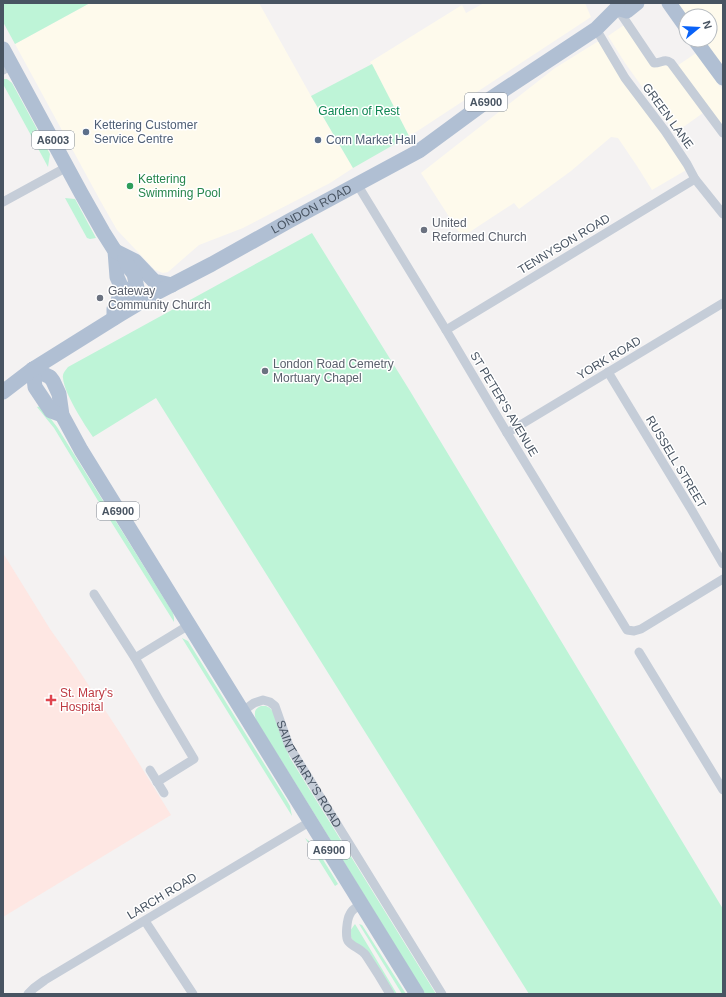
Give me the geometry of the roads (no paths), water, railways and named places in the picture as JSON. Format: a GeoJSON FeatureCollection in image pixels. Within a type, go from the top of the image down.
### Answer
{"type":"FeatureCollection","features":[{"type":"Feature","properties":{"kind":"main road"},"geometry":{"type":"LineString","coordinates":[[613,7],[627,11],[637,3]]}},
{"type":"Feature","properties":{"kind":"main road"},"geometry":{"type":"LineString","coordinates":[[669,3],[678,16]]}},
{"type":"Feature","properties":{"kind":"main road","name":"LONDON ROAD"},"geometry":{"type":"LineString","coordinates":[[3,392],[33,369],[140,302],[419,151],[487,101],[596,28],[613,7]]}},
{"type":"Feature","properties":{"kind":"main road","name":"A6003"},"geometry":{"type":"LineString","coordinates":[[3,48],[8,68],[67,167],[103,232],[120,253],[134,274],[140,302]]}},
{"type":"Feature","properties":{"kind":"main road"},"geometry":{"type":"LineString","coordinates":[[701,48],[723,78]]}},
{"type":"Feature","properties":{"kind":"main road","name":"A6003"},"geometry":{"type":"LineString","coordinates":[[120,253],[135,261],[154,281],[172,285]]}},
{"type":"Feature","properties":{"kind":"main road","name":"A6003"},"geometry":{"type":"LineString","coordinates":[[120,253],[117,277],[121,286]]}},
{"type":"Feature","properties":{"kind":"main road"},"geometry":{"type":"LineString","coordinates":[[114,318],[114,309],[118,302],[121,286],[140,302]]}},
{"type":"Feature","properties":{"kind":"main road","name":"SAINT MARY'S ROAD"},"geometry":{"type":"LineString","coordinates":[[33,369],[50,377],[53,381],[60,394],[62,415],[81,450],[417,994]]}},
{"type":"Feature","properties":{"kind":"street"},"geometry":{"type":"LineString","coordinates":[[613,7],[654,63],[667,60],[671,63],[723,133]]}},
{"type":"Feature","properties":{"kind":"street","name":"GREEN LANE"},"geometry":{"type":"LineString","coordinates":[[596,28],[625,78],[665,131],[695,179],[723,214]]}},
{"type":"Feature","properties":{"kind":"street"},"geometry":{"type":"LineString","coordinates":[[3,202],[67,167]]}},
{"type":"Feature","properties":{"kind":"street","name":"TENNYSON ROAD"},"geometry":{"type":"LineString","coordinates":[[446,330],[695,179]]}},
{"type":"Feature","properties":{"kind":"street","name":"ST PETER'S AVENUE"},"geometry":{"type":"LineString","coordinates":[[357,184],[627,630],[634,631],[641,629],[723,579]]}},
{"type":"Feature","properties":{"kind":"street","name":"YORK ROAD"},"geometry":{"type":"LineString","coordinates":[[507,433],[723,303]]}},
{"type":"Feature","properties":{"kind":"street","name":"RUSSELL STREET"},"geometry":{"type":"LineString","coordinates":[[608,372],[723,564]]}},
{"type":"Feature","properties":{"kind":"street"},"geometry":{"type":"LineString","coordinates":[[94,594],[135,658],[194,759],[157,782]]}},
{"type":"Feature","properties":{"kind":"street"},"geometry":{"type":"LineString","coordinates":[[135,658],[189,624]]}},
{"type":"Feature","properties":{"kind":"street"},"geometry":{"type":"LineString","coordinates":[[639,652],[723,790]]}},
{"type":"Feature","properties":{"kind":"street","name":"SAINT MARY'S ROAD"},"geometry":{"type":"LineString","coordinates":[[243,711],[254,703],[263,700],[270,702],[275,706],[295,756],[442,994]]}},
{"type":"Feature","properties":{"kind":"street"},"geometry":{"type":"LineString","coordinates":[[150,770],[164,793]]}},
{"type":"Feature","properties":{"kind":"street","name":"LARCH ROAD"},"geometry":{"type":"LineString","coordinates":[[28,994],[45,980],[311,821]]}},
{"type":"Feature","properties":{"kind":"street"},"geometry":{"type":"LineString","coordinates":[[362,904],[353,909],[350,913],[348,920],[348,940],[353,946],[363,951],[390,994]]}},
{"type":"Feature","properties":{"kind":"street"},"geometry":{"type":"LineString","coordinates":[[145,921],[193,994]]}},
{"type":"Feature","properties":{"kind":"place","name":"Kettering Customer Service Centre"},"geometry":{"type":"Point","coordinates":[86,132]}},
{"type":"Feature","properties":{"kind":"place","name":"Corn Market Hall"},"geometry":{"type":"Point","coordinates":[318,140]}},
{"type":"Feature","properties":{"kind":"place","name":"Kettering Swimming Pool"},"geometry":{"type":"Point","coordinates":[130,186]}},
{"type":"Feature","properties":{"kind":"place","name":"United Reformed Church"},"geometry":{"type":"Point","coordinates":[424,230]}},
{"type":"Feature","properties":{"kind":"place","name":"Gateway Community Church"},"geometry":{"type":"Point","coordinates":[100,298]}},
{"type":"Feature","properties":{"kind":"place","name":"London Road Cemetry Mortuary Chapel"},"geometry":{"type":"Point","coordinates":[265,371]}},
{"type":"Feature","properties":{"kind":"place","name":"St. Mary's Hospital"},"geometry":{"type":"Point","coordinates":[51,700]}},
{"type":"Feature","properties":{"kind":"park label","name":"Garden of Rest"},"geometry":{"type":"Point","coordinates":[359,111]}}]}
